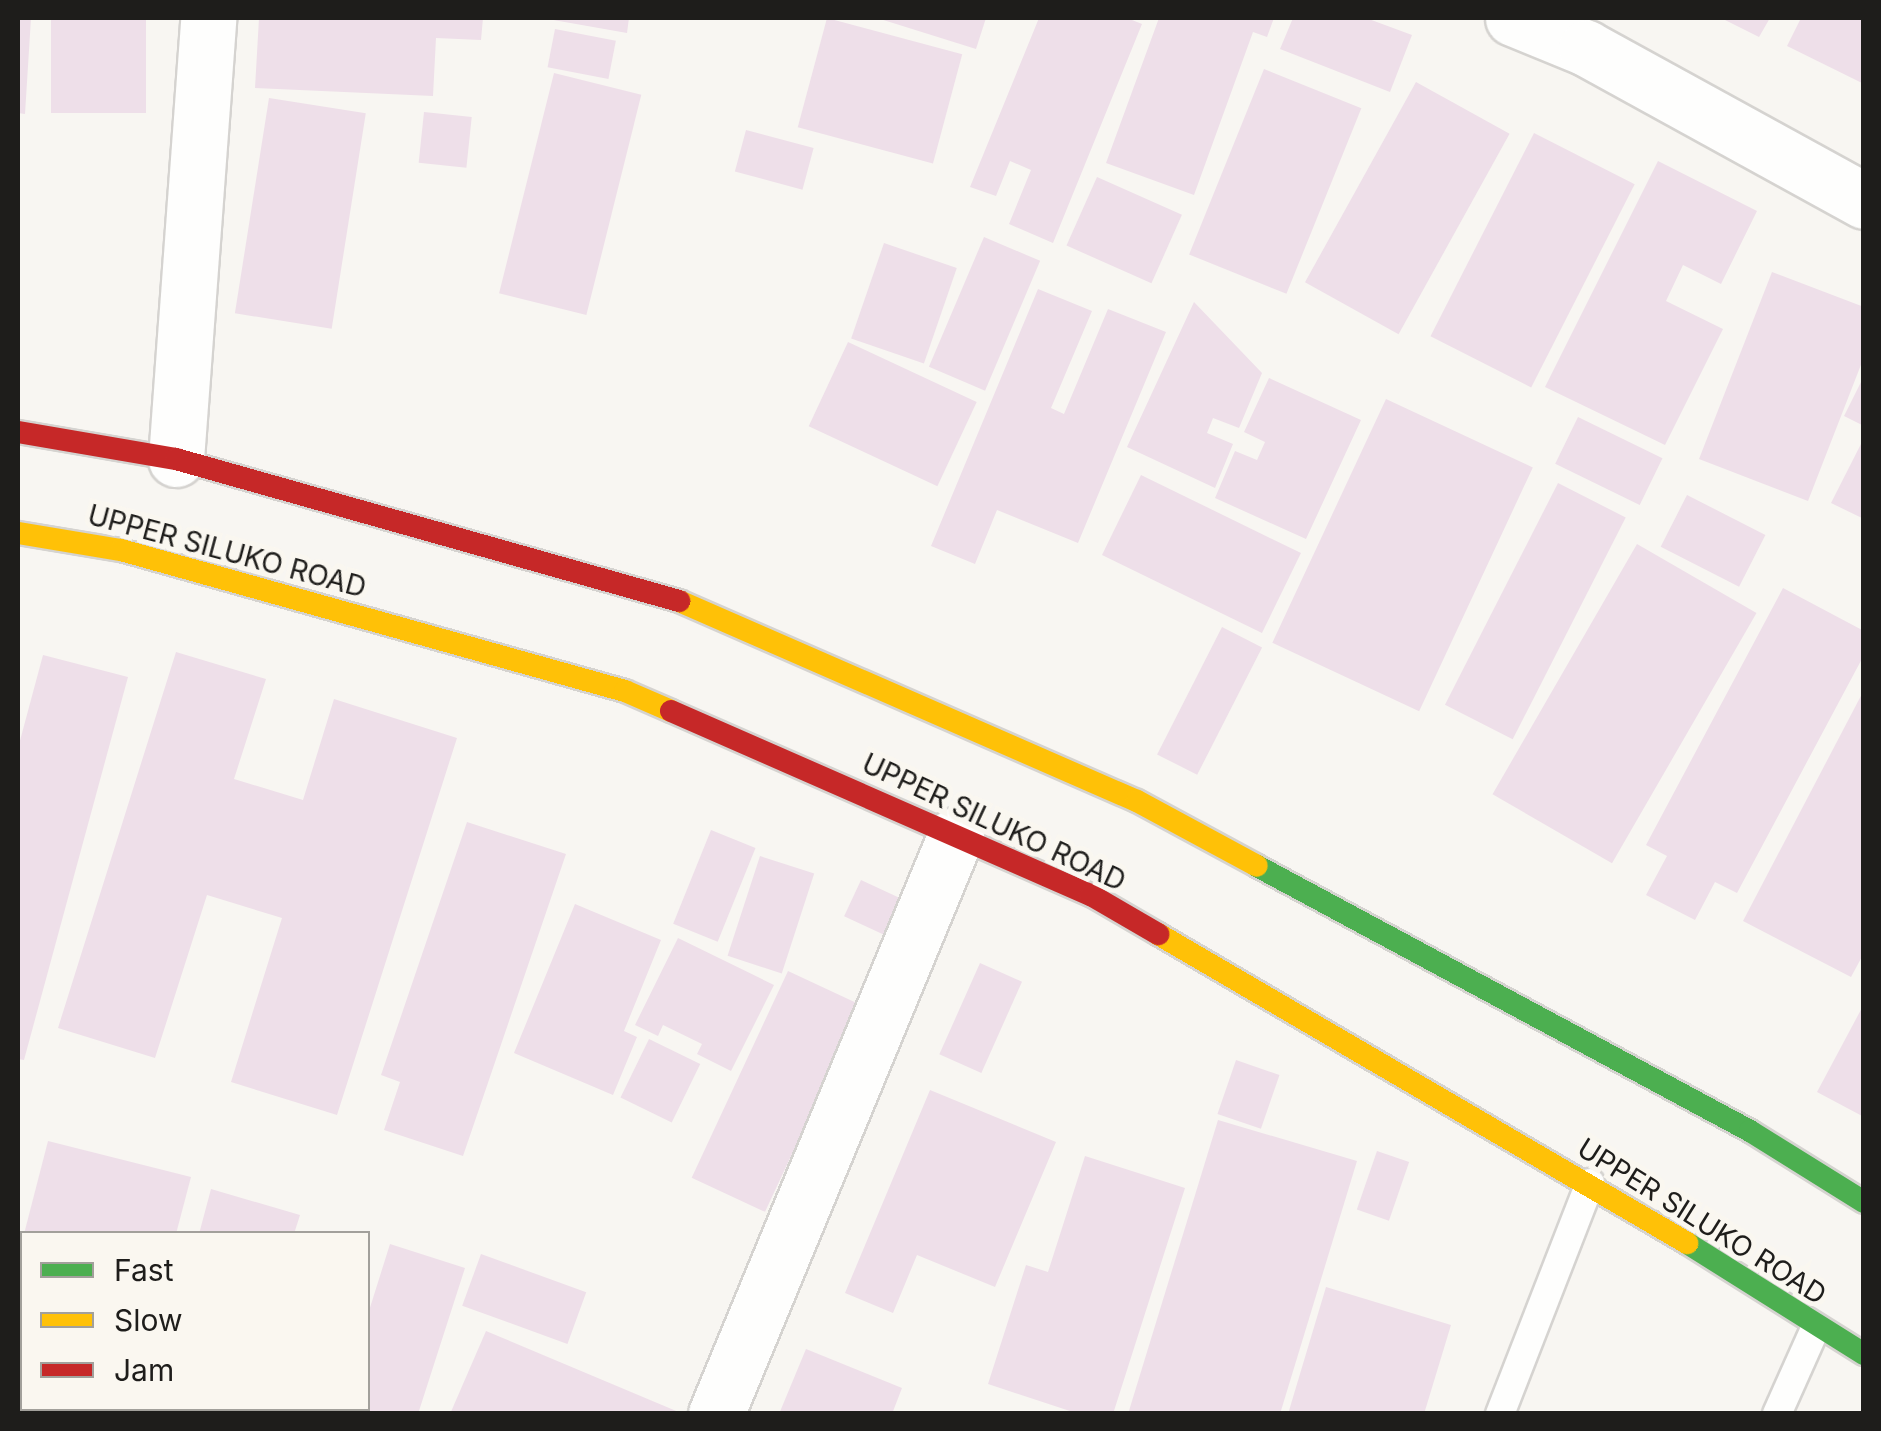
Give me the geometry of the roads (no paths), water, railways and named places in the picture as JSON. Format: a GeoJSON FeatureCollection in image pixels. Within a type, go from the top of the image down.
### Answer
{"type":"FeatureCollection","features":[{"type":"Feature","properties":{"kind":"main road"},"geometry":{"type":"LineString","coordinates":[[18,432],[176,458],[660,593],[1137,802],[1750,1131],[1864,1202]]}},
{"type":"Feature","properties":{"kind":"main road","name":"UPPER SILUKO ROAD"},"geometry":{"type":"LineString","coordinates":[[18,533],[121,550],[625,691],[1091,895],[1590,1184],[1815,1328],[1864,1354]]}},
{"type":"Feature","properties":{"kind":"street"},"geometry":{"type":"LineString","coordinates":[[176,458],[208,18]]}},
{"type":"Feature","properties":{"kind":"street"},"geometry":{"type":"LineString","coordinates":[[1513,18],[1586,48],[1864,201]]}},
{"type":"Feature","properties":{"kind":"street"},"geometry":{"type":"LineString","coordinates":[[716,1414],[956,835]]}},
{"type":"Feature","properties":{"kind":"lane"},"geometry":{"type":"LineString","coordinates":[[1500,1414],[1590,1184]]}},
{"type":"Feature","properties":{"kind":"lane"},"geometry":{"type":"LineString","coordinates":[[1778,1414],[1815,1328]]}}]}
